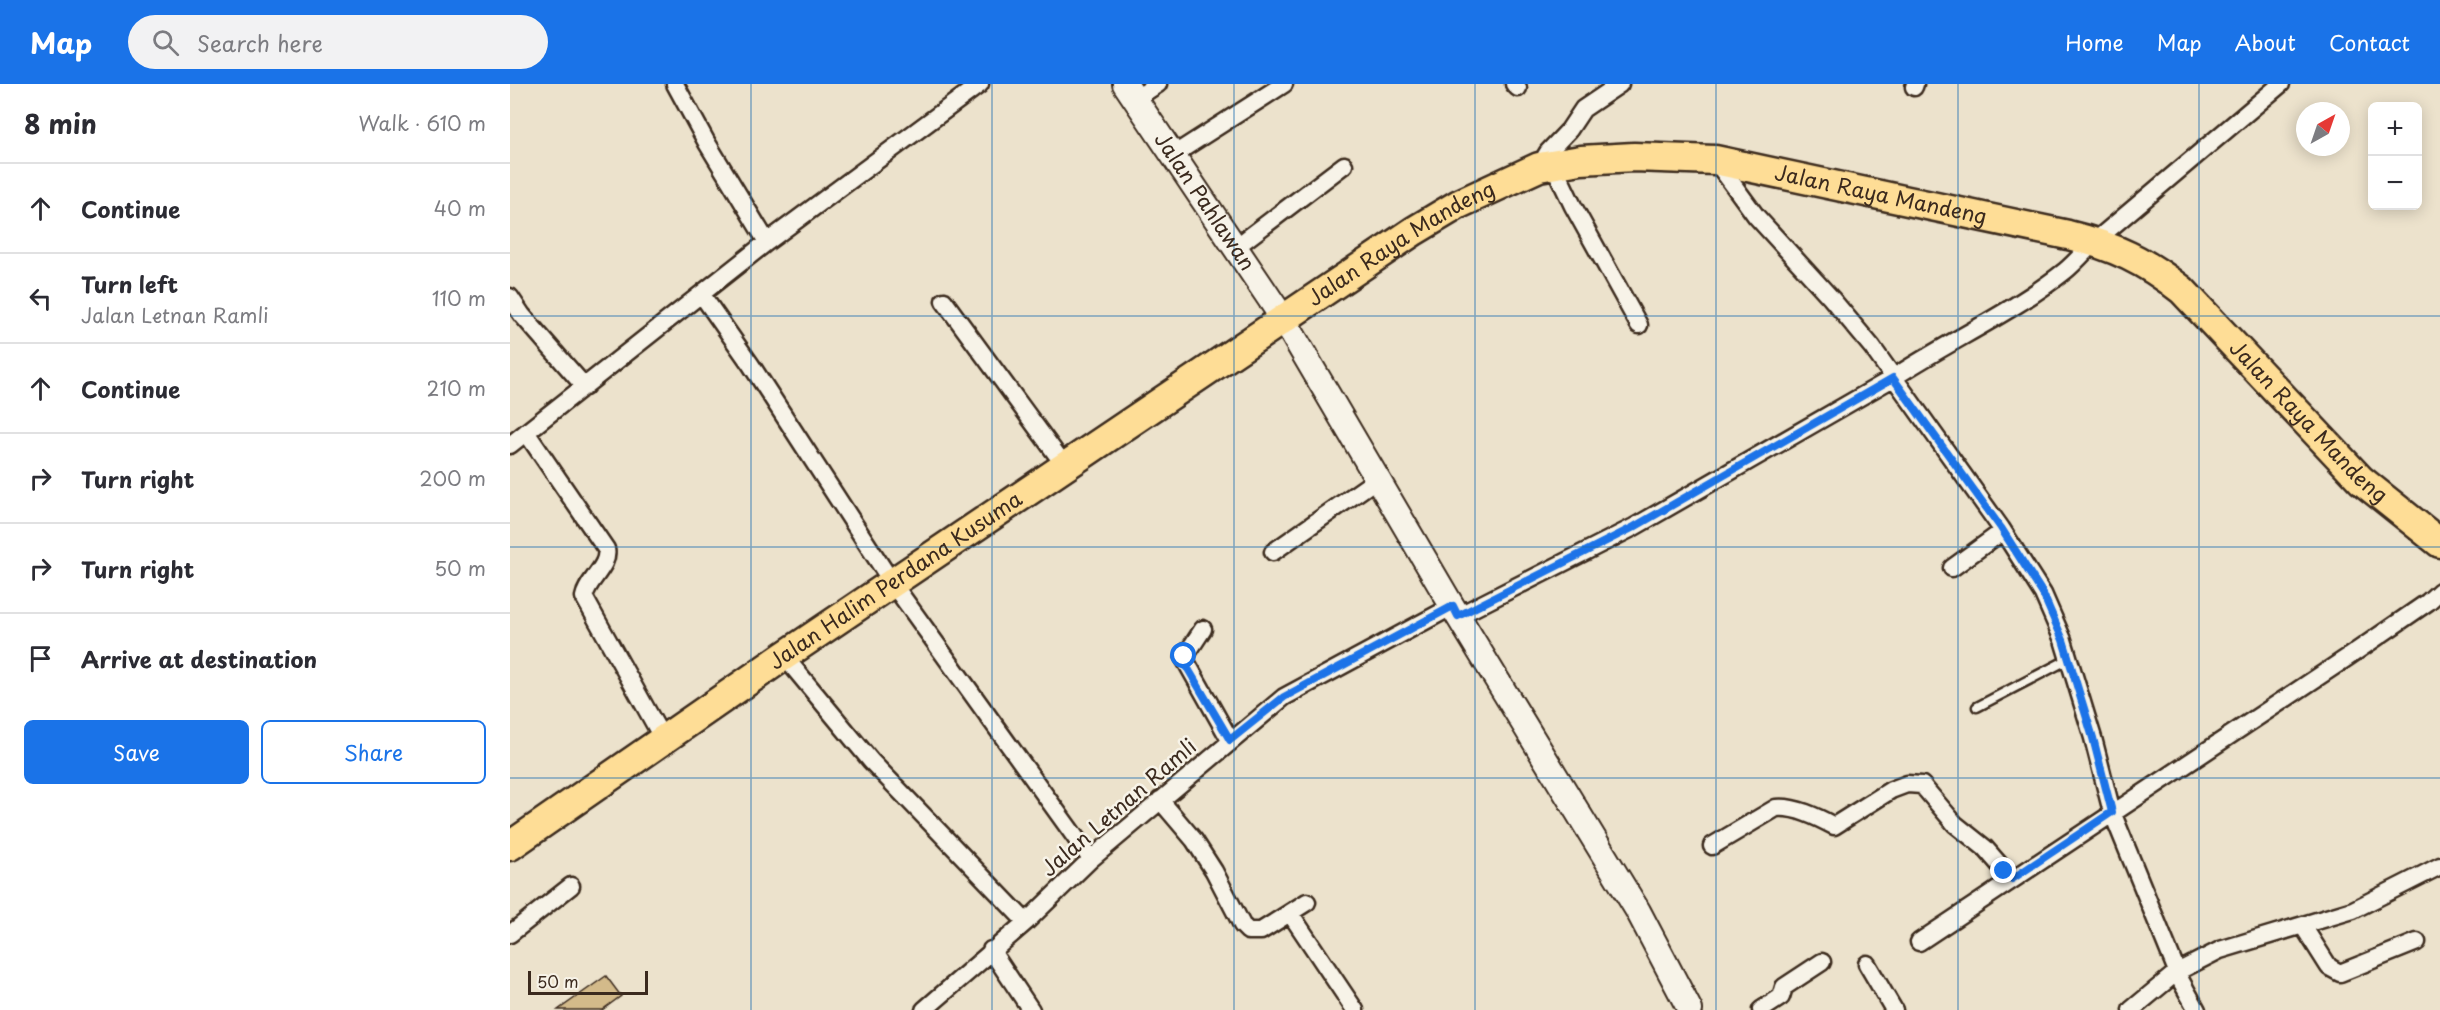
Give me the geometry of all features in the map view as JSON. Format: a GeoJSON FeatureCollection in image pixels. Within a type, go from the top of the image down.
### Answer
{"type":"FeatureCollection","features":[{"type":"Feature","properties":{"kind":"highway","name":"Jalan Raya Mandeng"},"geometry":{"type":"LineString","coordinates":[[1284,320],[1414,231],[1459,204],[1546,166],[1634,157],[1715,160],[2095,241],[2125,252],[2154,268],[2182,290],[2361,480],[2410,517]]}},
{"type":"Feature","properties":{"kind":"highway","name":"Jalan Halim Perdana Kusuma"},"geometry":{"type":"LineString","coordinates":[[510,846],[784,656],[1284,320]]}},
{"type":"Feature","properties":{"kind":"highway"},"geometry":{"type":"LineString","coordinates":[[2410,517],[2440,528]]}},
{"type":"Feature","properties":{"kind":"highway"},"geometry":{"type":"LineString","coordinates":[[2410,517],[2440,543]]}},
{"type":"Feature","properties":{"kind":"main road","name":"Jalan Pahlawan"},"geometry":{"type":"LineString","coordinates":[[1130,92],[1284,320],[1455,611],[1638,911],[1690,1010]]}},
{"type":"Feature","properties":{"kind":"street"},"geometry":{"type":"LineString","coordinates":[[675,84],[707,143],[767,242]]}},
{"type":"Feature","properties":{"kind":"street"},"geometry":{"type":"LineString","coordinates":[[510,445],[767,242],[980,84]]}},
{"type":"Feature","properties":{"kind":"street"},"geometry":{"type":"LineString","coordinates":[[1130,92],[1158,84]]}},
{"type":"Feature","properties":{"kind":"street"},"geometry":{"type":"LineString","coordinates":[[1173,155],[1284,84]]}},
{"type":"Feature","properties":{"kind":"street"},"geometry":{"type":"LineString","coordinates":[[1620,84],[1583,109],[1569,130],[1548,152],[1546,166],[1573,206],[1640,325]]}},
{"type":"Feature","properties":{"kind":"street","name":"Jalan Letnan Ramli"},"geometry":{"type":"LineString","coordinates":[[924,1010],[1026,922],[1091,859],[1284,697],[1455,611],[1634,527],[2033,295],[2067,269],[2095,241],[2281,84]]}},
{"type":"Feature","properties":{"kind":"street"},"geometry":{"type":"LineString","coordinates":[[1715,160],[1756,216],[1872,347],[2003,531],[2043,594],[2055,618],[2069,659],[2112,812],[2177,972],[2197,1010]]}},
{"type":"Feature","properties":{"kind":"street"},"geometry":{"type":"LineString","coordinates":[[1236,247],[1344,165]]}},
{"type":"Feature","properties":{"kind":"street"},"geometry":{"type":"LineString","coordinates":[[702,295],[751,365],[893,584],[1091,859]]}},
{"type":"Feature","properties":{"kind":"street"},"geometry":{"type":"LineString","coordinates":[[510,297],[522,315],[585,387]]}},
{"type":"Feature","properties":{"kind":"street"},"geometry":{"type":"LineString","coordinates":[[944,301],[1065,466]]}},
{"type":"Feature","properties":{"kind":"street"},"geometry":{"type":"LineString","coordinates":[[526,432],[606,549],[606,561],[586,589],[584,597],[663,739]]}},
{"type":"Feature","properties":{"kind":"street"},"geometry":{"type":"LineString","coordinates":[[1274,552],[1377,479]]}},
{"type":"Feature","properties":{"kind":"street"},"geometry":{"type":"LineString","coordinates":[[1952,568],[2003,531]]}},
{"type":"Feature","properties":{"kind":"street"},"geometry":{"type":"LineString","coordinates":[[1919,942],[2348,657],[2428,602],[2440,591]]}},
{"type":"Feature","properties":{"kind":"street"},"geometry":{"type":"LineString","coordinates":[[1203,630],[1184,658],[1230,740]]}},
{"type":"Feature","properties":{"kind":"street"},"geometry":{"type":"LineString","coordinates":[[784,656],[872,761],[1026,922]]}},
{"type":"Feature","properties":{"kind":"street"},"geometry":{"type":"LineString","coordinates":[[1712,846],[1776,808],[1782,807],[1814,815],[1834,826],[1891,790],[1907,784],[1922,785],[1955,824],[1985,848],[2012,879]]}},
{"type":"Feature","properties":{"kind":"street"},"geometry":{"type":"LineString","coordinates":[[1160,800],[1194,840],[1214,871],[1242,925],[1248,931],[1261,932],[1307,902]]}},
{"type":"Feature","properties":{"kind":"street"},"geometry":{"type":"LineString","coordinates":[[2131,1010],[2177,972],[2220,950],[2353,910],[2440,866]]}},
{"type":"Feature","properties":{"kind":"street"},"geometry":{"type":"LineString","coordinates":[[510,934],[571,886]]}},
{"type":"Feature","properties":{"kind":"street"},"geometry":{"type":"LineString","coordinates":[[1290,913],[1355,1010]]}},
{"type":"Feature","properties":{"kind":"street"},"geometry":{"type":"LineString","coordinates":[[2303,926],[2329,967],[2340,973],[2417,942]]}},
{"type":"Feature","properties":{"kind":"street"},"geometry":{"type":"LineString","coordinates":[[991,950],[1031,1010]]}},
{"type":"Feature","properties":{"kind":"street"},"geometry":{"type":"LineString","coordinates":[[1761,1010],[1781,997],[1784,987],[1822,962]]}},
{"type":"Feature","properties":{"kind":"street"},"geometry":{"type":"LineString","coordinates":[[1867,964],[1894,1010]]}},
{"type":"Feature","properties":{"kind":"lane"},"geometry":{"type":"LineString","coordinates":[[1977,707],[2069,659]]}},
{"type":"Feature","properties":{"kind":"building"},"geometry":{"type":"Polygon","coordinates":[[[606,976],[621,996],[602,1010],[558,1010],[606,976]]]}},
{"type":"Feature","properties":{"kind":"route"},"geometry":{"type":"LineString","coordinates":[[1184,656],[1184,662],[1230,740],[1284,697],[1323,675],[1453,606],[1458,616],[1634,527],[1893,378],[1940,440],[2043,594],[2063,640],[2093,738],[2112,812],[2012,879],[2004,871]]}}]}
